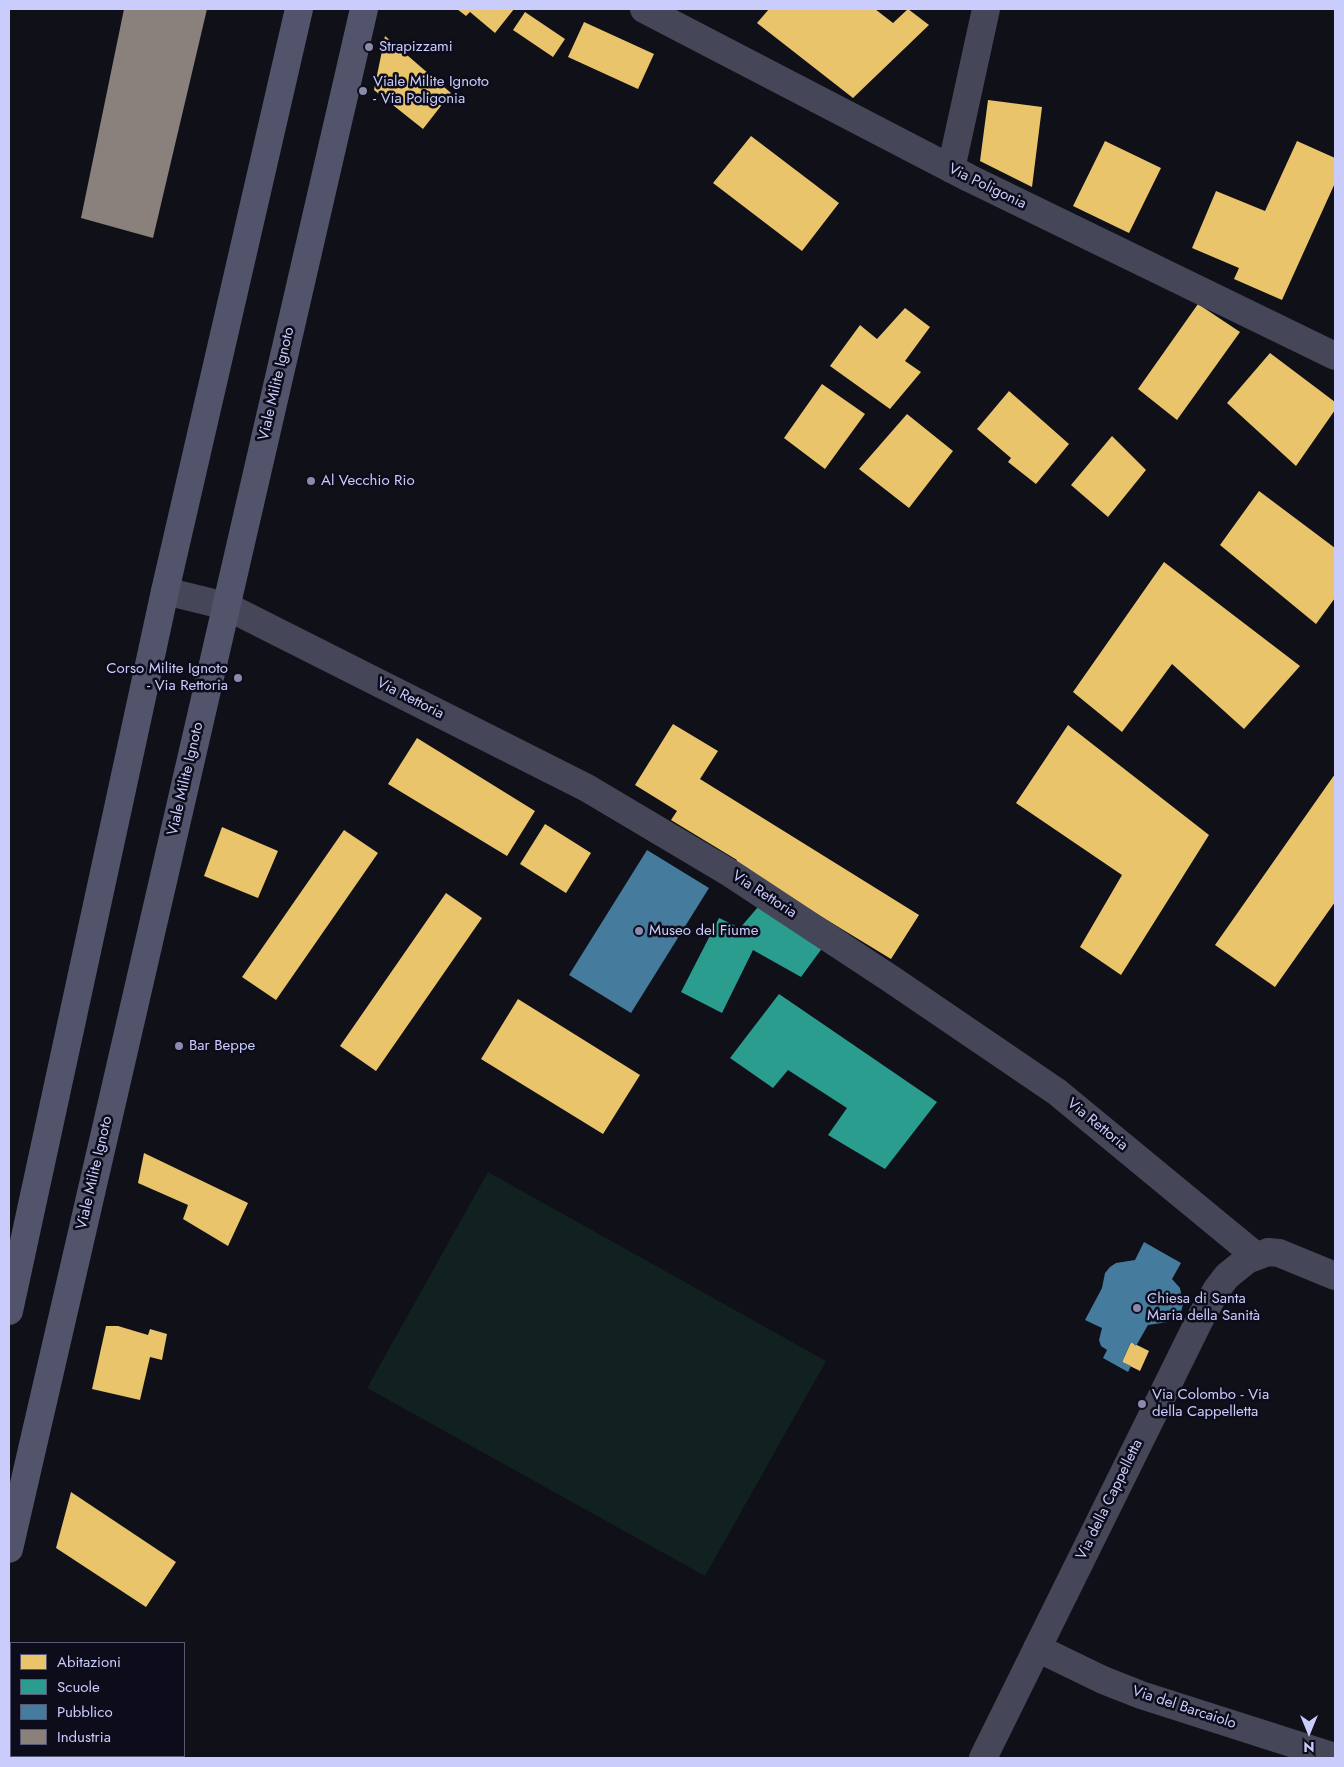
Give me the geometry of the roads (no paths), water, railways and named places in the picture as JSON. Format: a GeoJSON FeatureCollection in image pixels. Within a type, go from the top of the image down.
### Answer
{"type":"FeatureCollection","features":[{"type":"Feature","properties":{"kind":"main road"},"geometry":{"type":"LineString","coordinates":[[9,1311],[165,591],[299,9]]}},
{"type":"Feature","properties":{"kind":"main road","name":"Viale Milite Ignoto"},"geometry":{"type":"LineString","coordinates":[[9,1549],[364,9]]}},
{"type":"Feature","properties":{"kind":"street","name":"Via Poligonia"},"geometry":{"type":"LineString","coordinates":[[644,9],[950,169],[1335,356]]}},
{"type":"Feature","properties":{"kind":"street"},"geometry":{"type":"LineString","coordinates":[[950,169],[986,9]]}},
{"type":"Feature","properties":{"kind":"street","name":"Via Rettoria"},"geometry":{"type":"LineString","coordinates":[[165,591],[226,606],[587,788],[730,873],[891,979],[1057,1092],[1256,1256]]}},
{"type":"Feature","properties":{"kind":"street"},"geometry":{"type":"LineString","coordinates":[[1256,1256],[1268,1252],[1279,1253],[1335,1276]]}},
{"type":"Feature","properties":{"kind":"street","name":"Via della Cappelletta"},"geometry":{"type":"LineString","coordinates":[[983,1758],[1200,1319],[1227,1276],[1247,1260],[1256,1256]]}},
{"type":"Feature","properties":{"kind":"street","name":"Via del Barcaiolo"},"geometry":{"type":"LineString","coordinates":[[1037,1648],[1103,1680],[1141,1695],[1335,1757]]}},
{"type":"Feature","properties":{"kind":"place","name":"Strapizzami"},"geometry":{"type":"Point","coordinates":[369,47]}},
{"type":"Feature","properties":{"kind":"place","name":"Viale Milite Ignoto - Via Poligonia"},"geometry":{"type":"Point","coordinates":[363,91]}},
{"type":"Feature","properties":{"kind":"place","name":"Al Vecchio Rio"},"geometry":{"type":"Point","coordinates":[311,481]}},
{"type":"Feature","properties":{"kind":"place","name":"Corso Milite Ignoto - Via Rettoria"},"geometry":{"type":"Point","coordinates":[238,678]}},
{"type":"Feature","properties":{"kind":"place","name":"Museo del Fiume"},"geometry":{"type":"Point","coordinates":[639,931]}},
{"type":"Feature","properties":{"kind":"place","name":"Bar Beppe"},"geometry":{"type":"Point","coordinates":[179,1046]}},
{"type":"Feature","properties":{"kind":"place","name":"Chiesa di Santa Maria della Sanità"},"geometry":{"type":"Point","coordinates":[1137,1308]}},
{"type":"Feature","properties":{"kind":"place","name":"Via Colombo - Via della Cappelletta"},"geometry":{"type":"Point","coordinates":[1142,1404]}}]}
